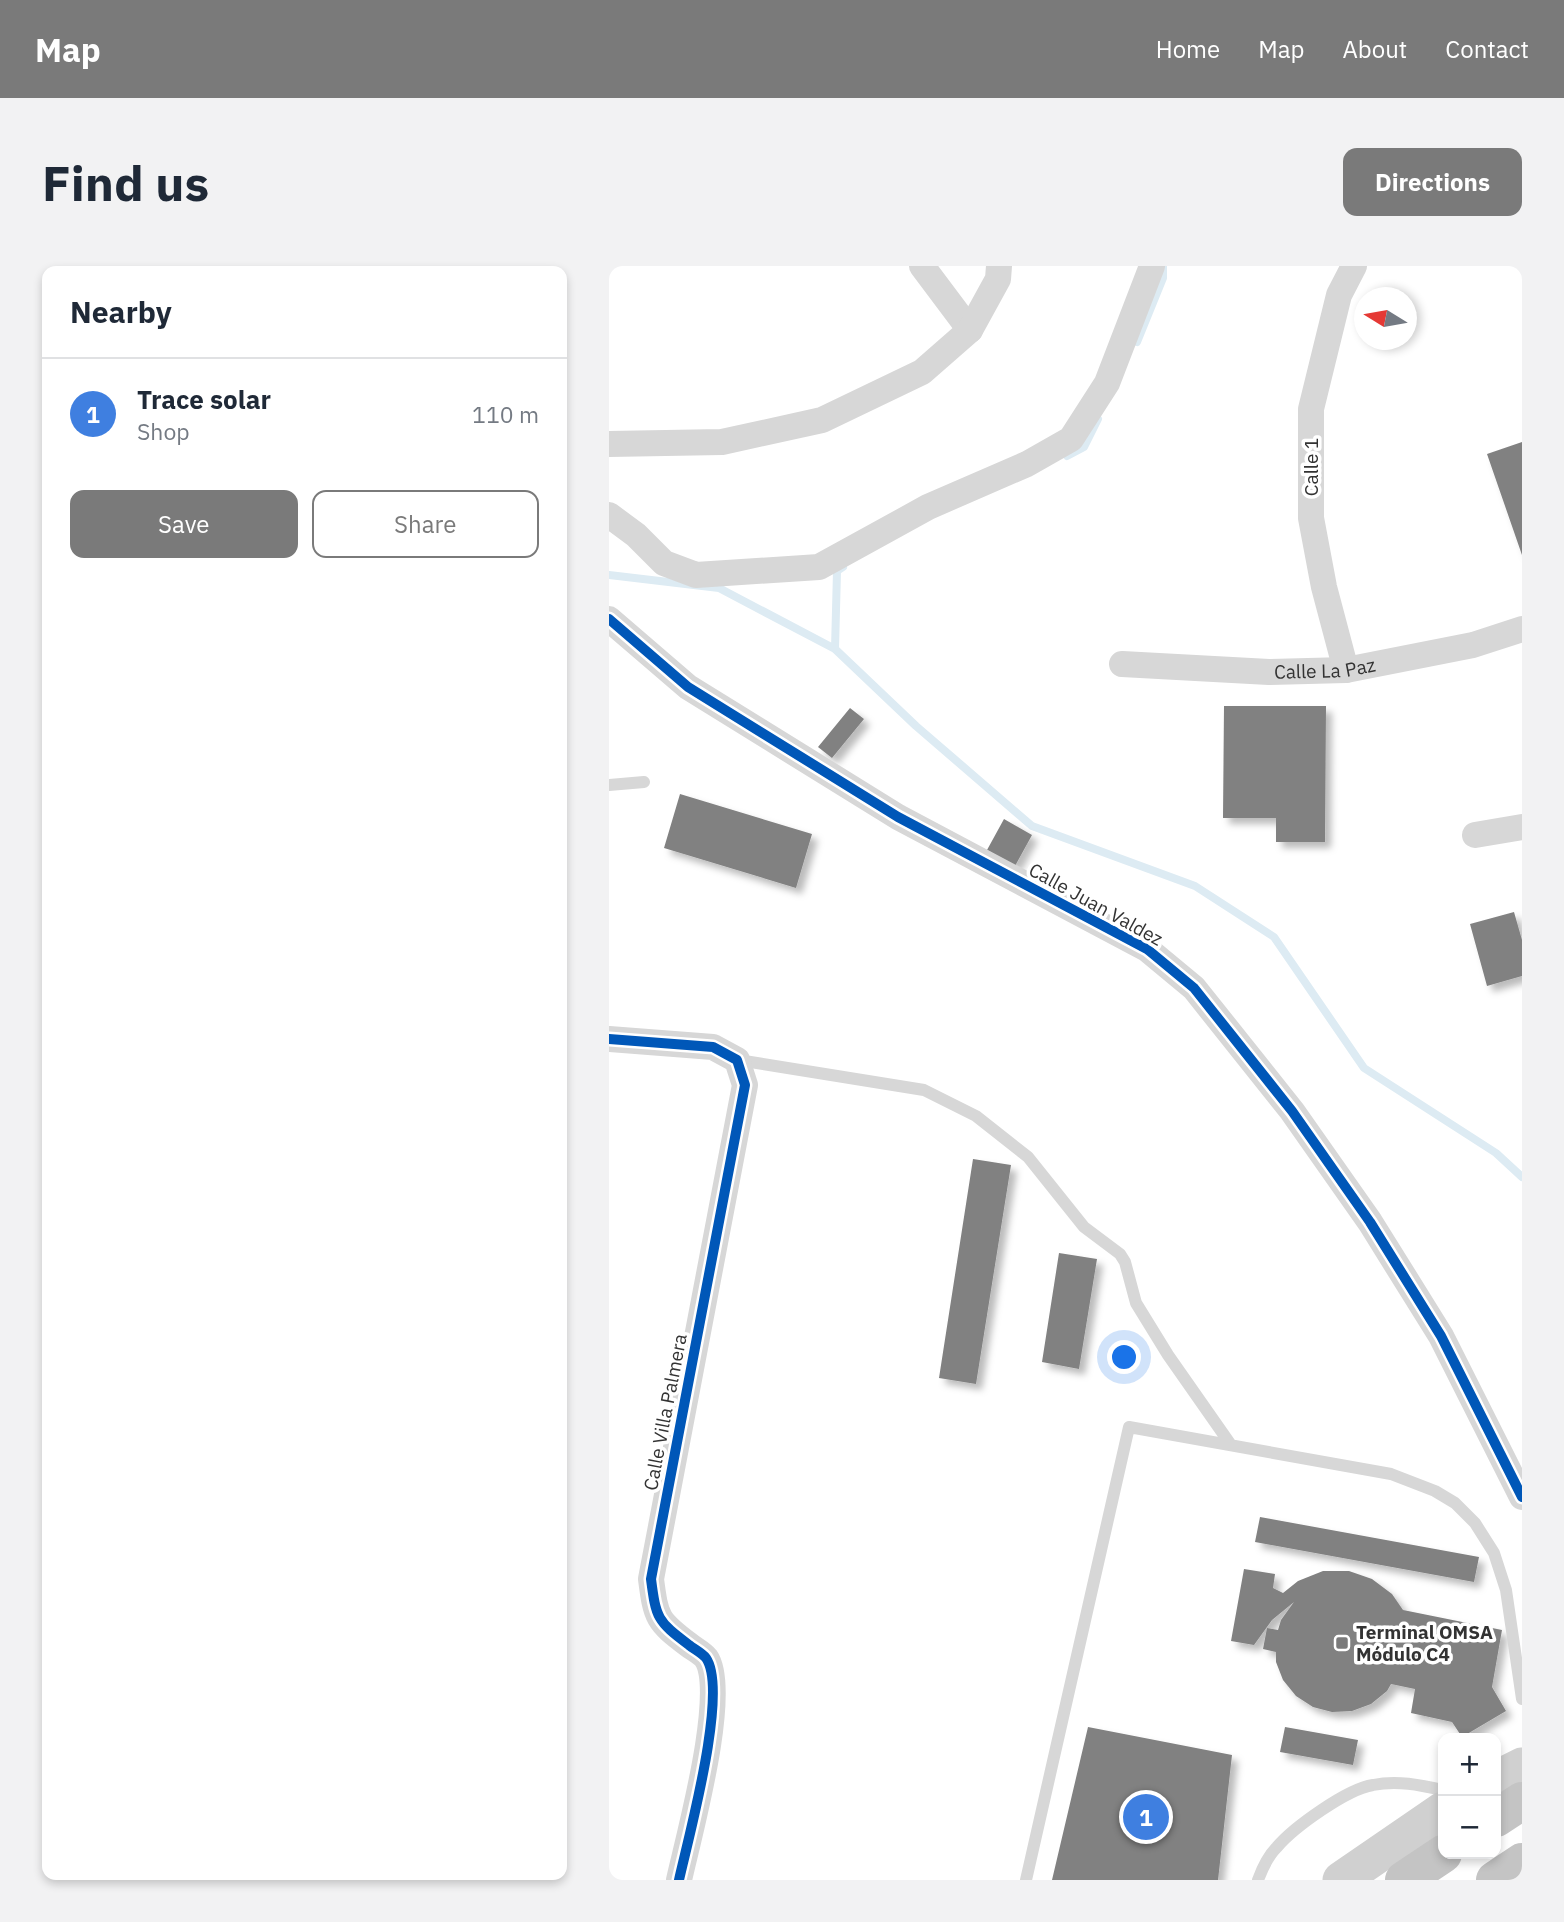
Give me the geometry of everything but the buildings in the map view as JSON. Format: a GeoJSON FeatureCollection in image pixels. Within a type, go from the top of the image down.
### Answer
{"type":"FeatureCollection","features":[{"type":"Feature","properties":{"kind":"highway"},"geometry":{"type":"LineString","coordinates":[[1501,1815],[1522,1801]]}},
{"type":"Feature","properties":{"kind":"highway"},"geometry":{"type":"LineString","coordinates":[[1404,1880],[1438,1857]]}},
{"type":"Feature","properties":{"kind":"highway"},"geometry":{"type":"LineString","coordinates":[[1495,1880],[1522,1862]]}},
{"type":"Feature","properties":{"kind":"main road"},"geometry":{"type":"LineString","coordinates":[[1501,1776],[1522,1766]]}},
{"type":"Feature","properties":{"kind":"main road"},"geometry":{"type":"LineString","coordinates":[[1341,1880],[1438,1813]]}},
{"type":"Feature","properties":{"kind":"street"},"geometry":{"type":"LineString","coordinates":[[922,266],[970,330]]}},
{"type":"Feature","properties":{"kind":"street"},"geometry":{"type":"LineString","coordinates":[[609,444],[722,442],[822,420],[922,372],[970,330],[998,278],[999,266]]}},
{"type":"Feature","properties":{"kind":"street"},"geometry":{"type":"LineString","coordinates":[[609,515],[636,535],[664,563],[696,575],[819,567],[927,507],[1027,464],[1071,439],[1107,383],[1152,266]]}},
{"type":"Feature","properties":{"kind":"street","name":"Calle 1"},"geometry":{"type":"LineString","coordinates":[[1346,670],[1324,587],[1311,519],[1311,409],[1339,295],[1354,266]]}},
{"type":"Feature","properties":{"kind":"street","name":"Calle Juan Valdez"},"geometry":{"type":"LineString","coordinates":[[609,619],[688,687],[898,817],[1147,949],[1194,988],[1292,1111],[1370,1222],[1441,1336],[1522,1497]]}},
{"type":"Feature","properties":{"kind":"street","name":"Calle La Paz"},"geometry":{"type":"LineString","coordinates":[[1122,664],[1269,673],[1346,670],[1473,645],[1522,629]]}},
{"type":"Feature","properties":{"kind":"street"},"geometry":{"type":"LineString","coordinates":[[1475,835],[1522,827]]}},
{"type":"Feature","properties":{"kind":"street"},"geometry":{"type":"LineString","coordinates":[[609,1039],[713,1047],[737,1060]]}},
{"type":"Feature","properties":{"kind":"street","name":"Calle Villa Palmera"},"geometry":{"type":"LineString","coordinates":[[679,1880],[709,1744],[713,1681],[706,1659],[668,1629],[656,1612],[651,1579],[745,1084],[737,1060]]}},
{"type":"Feature","properties":{"kind":"lane"},"geometry":{"type":"LineString","coordinates":[[609,785],[644,782]]}},
{"type":"Feature","properties":{"kind":"lane"},"geometry":{"type":"LineString","coordinates":[[737,1060],[924,1090],[976,1116],[1028,1157],[1084,1227],[1120,1254],[1125,1262],[1136,1303],[1168,1355],[1231,1445]]}},
{"type":"Feature","properties":{"kind":"lane"},"geometry":{"type":"LineString","coordinates":[[1026,1880],[1129,1427],[1391,1474],[1435,1491],[1455,1503],[1475,1523],[1494,1553],[1506,1590],[1522,1699]]}},
{"type":"Feature","properties":{"kind":"lane"},"geometry":{"type":"LineString","coordinates":[[1258,1880],[1276,1847],[1335,1801],[1370,1785],[1404,1782],[1438,1789]]}},
{"type":"Feature","properties":{"kind":"waterway"},"geometry":{"type":"LineString","coordinates":[[1137,342],[1163,278],[1163,266]]}},
{"type":"Feature","properties":{"kind":"waterway"},"geometry":{"type":"LineString","coordinates":[[1067,456],[1084,447],[1098,419]]}},
{"type":"Feature","properties":{"kind":"waterway"},"geometry":{"type":"LineString","coordinates":[[835,649],[837,571],[843,567]]}},
{"type":"Feature","properties":{"kind":"waterway"},"geometry":{"type":"LineString","coordinates":[[609,575],[719,588],[835,649],[916,726],[1032,826],[1195,886],[1274,937],[1364,1068],[1496,1153],[1522,1177]]}},
{"type":"Feature","properties":{"kind":"cycle path"},"geometry":{"type":"LineString","coordinates":[[609,619],[688,687],[898,817],[1147,949],[1194,988],[1292,1111],[1370,1222],[1441,1336],[1522,1497]]}},
{"type":"Feature","properties":{"kind":"cycle path"},"geometry":{"type":"LineString","coordinates":[[609,1039],[713,1047],[737,1060],[745,1085],[651,1579],[660,1618],[670,1630],[706,1658],[712,1675],[713,1701],[705,1766],[679,1880]]}},
{"type":"Feature","properties":{"kind":"place","name":"Terminal OMSA Módulo C4"},"geometry":{"type":"Point","coordinates":[1342,1643]}},
{"type":"Feature","properties":{"kind":"place","name":"Trace solar"},"geometry":{"type":"Point","coordinates":[1146,1817]}}]}
